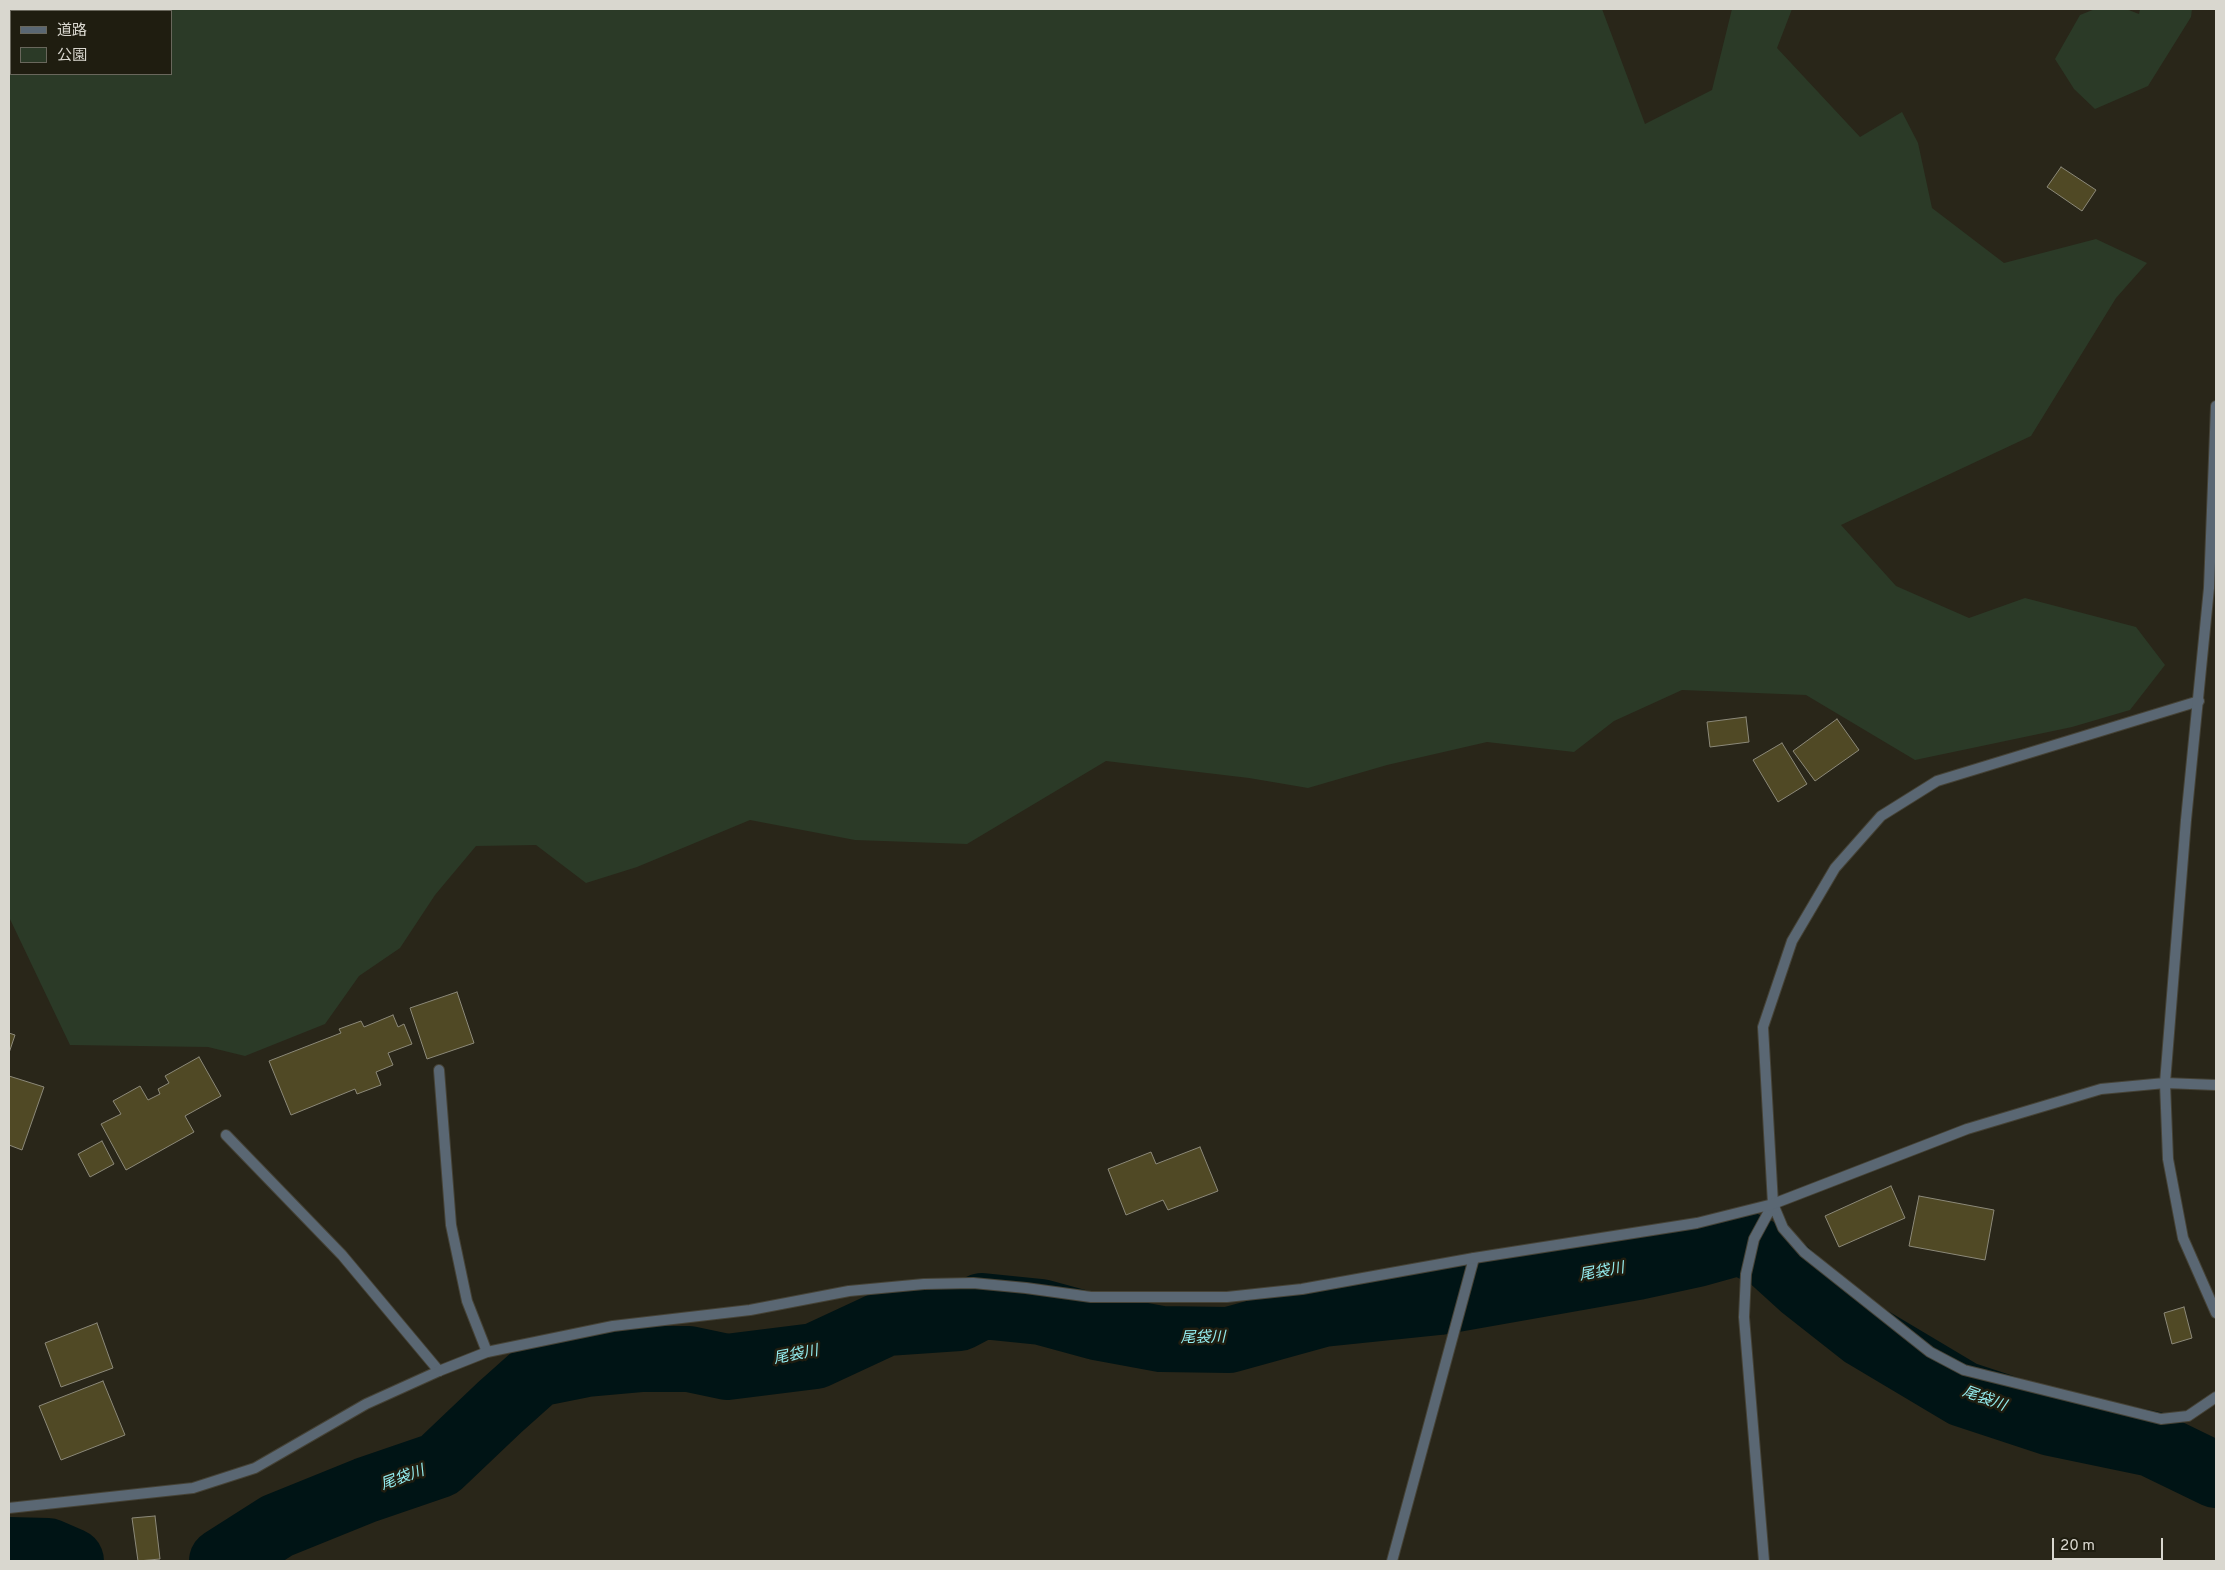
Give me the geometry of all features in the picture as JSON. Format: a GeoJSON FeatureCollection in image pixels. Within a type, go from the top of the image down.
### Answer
{"type":"FeatureCollection","features":[{"type":"Feature","properties":{"kind":"street"},"geometry":{"type":"LineString","coordinates":[[2216,406],[2209,588],[2186,820],[2165,1083],[2168,1159],[2183,1238],[2216,1313]]}},
{"type":"Feature","properties":{"kind":"street"},"geometry":{"type":"LineString","coordinates":[[2199,701],[1938,781],[1881,816],[1835,868],[1792,941],[1763,1026],[1773,1204],[1783,1228],[1804,1252],[1930,1352],[1964,1370],[2161,1419],[2188,1416],[2216,1397]]}},
{"type":"Feature","properties":{"kind":"street"},"geometry":{"type":"LineString","coordinates":[[439,1070],[451,1225],[467,1301],[487,1352]]}},
{"type":"Feature","properties":{"kind":"street"},"geometry":{"type":"LineString","coordinates":[[9,1508],[193,1488],[255,1468],[366,1404],[487,1352],[613,1326],[750,1310],[849,1291],[924,1284],[972,1283],[1091,1297],[1226,1296],[1302,1289],[1474,1258],[1697,1223],[1773,1204],[1967,1129],[2101,1089],[2165,1083],[2216,1085]]}},
{"type":"Feature","properties":{"kind":"street"},"geometry":{"type":"LineString","coordinates":[[226,1135],[342,1254],[439,1371]]}},
{"type":"Feature","properties":{"kind":"street"},"geometry":{"type":"LineString","coordinates":[[1764,1561],[1744,1317],[1746,1274],[1754,1239],[1773,1204]]}},
{"type":"Feature","properties":{"kind":"street"},"geometry":{"type":"LineString","coordinates":[[1392,1561],[1474,1258]]}},
{"type":"Feature","properties":{"kind":"green space"},"geometry":{"type":"Polygon","coordinates":[[[9,9],[1602,9],[1645,124],[1712,90],[1732,9],[1792,9],[1777,48],[1860,137],[1902,112],[1918,143],[1932,208],[2004,263],[2096,239],[2147,263],[2116,298],[2031,436],[1841,525],[1896,586],[1969,618],[2025,598],[2136,627],[2165,665],[2130,710],[2072,727],[1915,760],[1806,695],[1682,690],[1614,721],[1574,752],[1487,742],[1387,765],[1308,788],[1249,778],[1106,761],[967,844],[855,840],[750,820],[637,867],[586,883],[536,845],[476,846],[435,895],[400,948],[359,976],[325,1024],[245,1056],[208,1047],[70,1045],[9,917],[9,9]]]}},
{"type":"Feature","properties":{"kind":"green space"},"geometry":{"type":"Polygon","coordinates":[[[2095,9],[2126,9],[2139,14],[2140,9],[2192,9],[2191,17],[2148,86],[2095,109],[2074,89],[2055,59],[2080,15],[2095,9]]]}},
{"type":"Feature","properties":{"kind":"building"},"geometry":{"type":"Polygon","coordinates":[[[2061,167],[2096,190],[2082,211],[2047,187],[2061,167]]]}},
{"type":"Feature","properties":{"kind":"building"},"geometry":{"type":"Polygon","coordinates":[[[1746,717],[1749,742],[1710,747],[1707,722],[1746,717]]]}},
{"type":"Feature","properties":{"kind":"building"},"geometry":{"type":"Polygon","coordinates":[[[1837,719],[1859,750],[1815,781],[1793,751],[1837,719]]]}},
{"type":"Feature","properties":{"kind":"building"},"geometry":{"type":"Polygon","coordinates":[[[1782,743],[1807,784],[1778,802],[1753,760],[1782,743]]]}},
{"type":"Feature","properties":{"kind":"building"},"geometry":{"type":"Polygon","coordinates":[[[457,992],[474,1043],[427,1059],[410,1008],[457,992]]]}},
{"type":"Feature","properties":{"kind":"building"},"geometry":{"type":"Polygon","coordinates":[[[393,1015],[398,1027],[404,1024],[412,1044],[388,1053],[393,1065],[376,1072],[381,1085],[357,1094],[355,1089],[291,1115],[269,1061],[341,1033],[339,1029],[361,1021],[364,1027],[393,1015]]]}},
{"type":"Feature","properties":{"kind":"building"},"geometry":{"type":"Polygon","coordinates":[[[9,1033],[15,1035],[9,1053],[9,1033]]]}},
{"type":"Feature","properties":{"kind":"building"},"geometry":{"type":"Polygon","coordinates":[[[199,1057],[221,1096],[185,1116],[194,1132],[126,1170],[101,1124],[121,1114],[113,1101],[140,1086],[148,1100],[160,1094],[158,1089],[169,1083],[165,1076],[199,1057]]]}},
{"type":"Feature","properties":{"kind":"building"},"geometry":{"type":"Polygon","coordinates":[[[9,1076],[44,1087],[22,1150],[9,1145],[9,1076]]]}},
{"type":"Feature","properties":{"kind":"building"},"geometry":{"type":"Polygon","coordinates":[[[102,1141],[114,1164],[90,1177],[78,1154],[102,1141]]]}},
{"type":"Feature","properties":{"kind":"building"},"geometry":{"type":"Polygon","coordinates":[[[1200,1147],[1218,1191],[1168,1210],[1163,1200],[1126,1215],[1108,1169],[1151,1152],[1156,1164],[1200,1147]]]}},
{"type":"Feature","properties":{"kind":"building"},"geometry":{"type":"Polygon","coordinates":[[[1891,1186],[1905,1218],[1839,1247],[1825,1216],[1891,1186]]]}},
{"type":"Feature","properties":{"kind":"building"},"geometry":{"type":"Polygon","coordinates":[[[1919,1196],[1994,1210],[1985,1260],[1909,1246],[1919,1196]]]}},
{"type":"Feature","properties":{"kind":"building"},"geometry":{"type":"Polygon","coordinates":[[[2184,1307],[2192,1338],[2172,1344],[2164,1313],[2184,1307]]]}},
{"type":"Feature","properties":{"kind":"building"},"geometry":{"type":"Polygon","coordinates":[[[97,1323],[113,1368],[61,1387],[45,1343],[97,1323]]]}},
{"type":"Feature","properties":{"kind":"building"},"geometry":{"type":"Polygon","coordinates":[[[103,1381],[125,1435],[61,1460],[39,1406],[103,1381]]]}},
{"type":"Feature","properties":{"kind":"building"},"geometry":{"type":"Polygon","coordinates":[[[155,1516],[160,1559],[138,1561],[132,1518],[155,1516]]]}},
{"type":"Feature","properties":{"kind":"waterway","name":"尾袋川"},"geometry":{"type":"LineString","coordinates":[[222,1561],[277,1526],[366,1490],[439,1465],[537,1374],[587,1364],[643,1359],[689,1359],[727,1367],[815,1356],[886,1323],[959,1318],[982,1306],[1041,1312],[1096,1327],[1161,1339],[1229,1340],[1323,1314],[1439,1302],[1637,1267],[1697,1254],[1740,1242],[1770,1257],[1803,1287],[1864,1335],[1963,1394],[2051,1423],[2152,1444],[2216,1475]]}},
{"type":"Feature","properties":{"kind":"waterway","name":"尾袋川"},"geometry":{"type":"LineString","coordinates":[[9,1550],[48,1551],[71,1561]]}}]}
